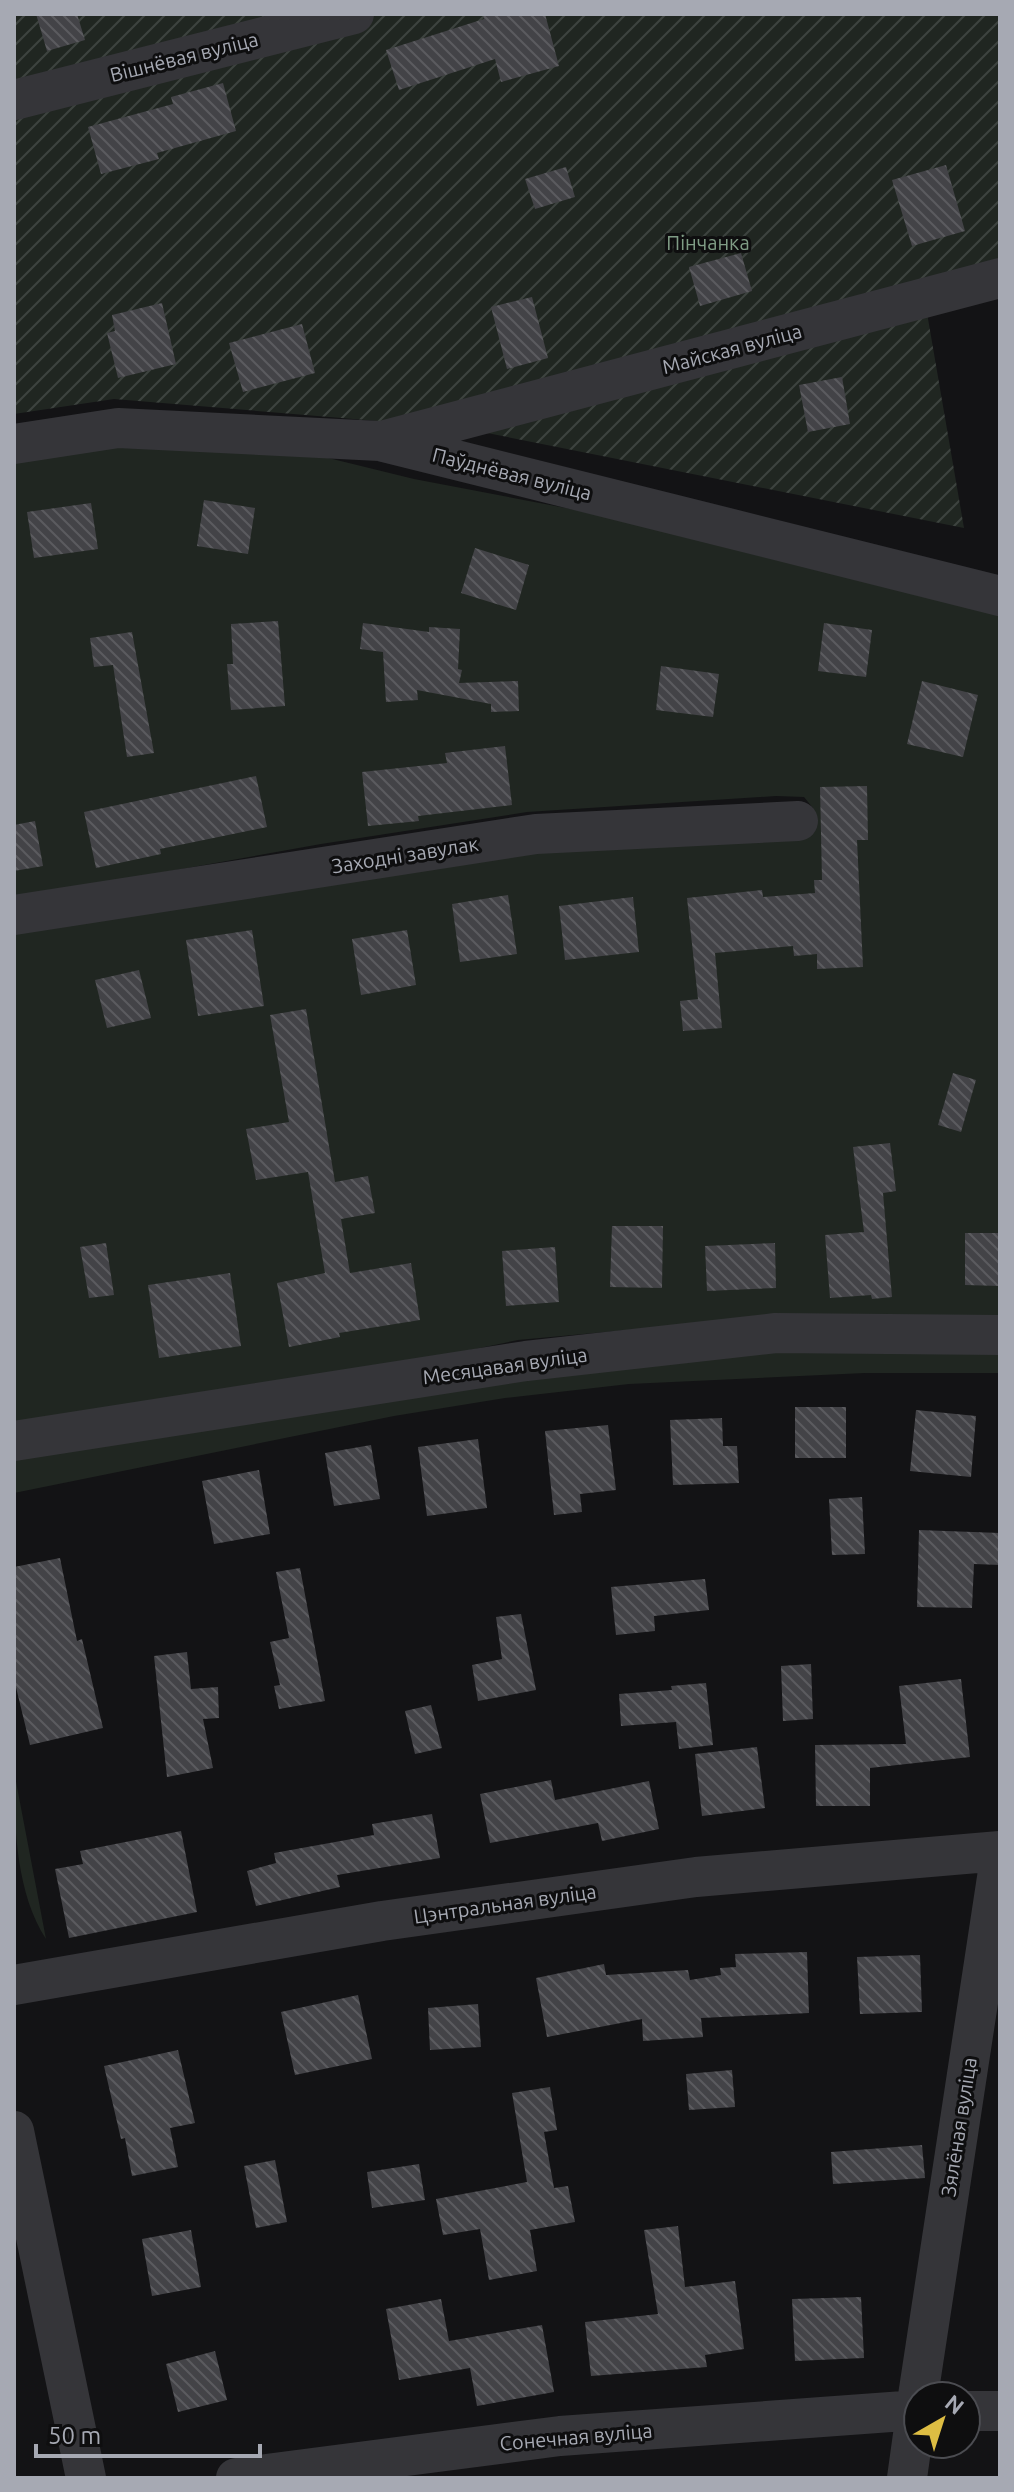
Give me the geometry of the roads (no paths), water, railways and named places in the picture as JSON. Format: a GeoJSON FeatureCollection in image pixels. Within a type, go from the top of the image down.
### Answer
{"type":"FeatureCollection","features":[{"type":"Feature","properties":{"kind":"street","name":"Вішнёвая вуліца"},"geometry":{"type":"LineString","coordinates":[[14,100],[354,14]]}},
{"type":"Feature","properties":{"kind":"street","name":"Майская вуліца"},"geometry":{"type":"LineString","coordinates":[[380,441],[1000,278]]}},
{"type":"Feature","properties":{"kind":"street","name":"Паўднёвая вуліца"},"geometry":{"type":"LineString","coordinates":[[14,444],[118,428],[380,441],[1000,596]]}},
{"type":"Feature","properties":{"kind":"street","name":"Заходні завулак"},"geometry":{"type":"LineString","coordinates":[[14,915],[536,834],[798,821]]}},
{"type":"Feature","properties":{"kind":"street","name":"Месяцавая вуліца"},"geometry":{"type":"LineString","coordinates":[[14,1441],[526,1361],[776,1333],[1000,1335]]}},
{"type":"Feature","properties":{"kind":"street","name":"Цэнтральная вуліца"},"geometry":{"type":"LineString","coordinates":[[14,1985],[382,1921],[696,1877],[1000,1851]]}},
{"type":"Feature","properties":{"kind":"street","name":"Зялёная вуліца"},"geometry":{"type":"LineString","coordinates":[[922,2380],[1000,1858]]}},
{"type":"Feature","properties":{"kind":"street"},"geometry":{"type":"LineString","coordinates":[[14,2131],[86,2478]]}},
{"type":"Feature","properties":{"kind":"street","name":"Сонечная вуліца"},"geometry":{"type":"LineString","coordinates":[[236,2478],[560,2436],[902,2405]]}},
{"type":"Feature","properties":{"kind":"park label","name":"Пінчанка"},"geometry":{"type":"Point","coordinates":[708,243]}}]}
